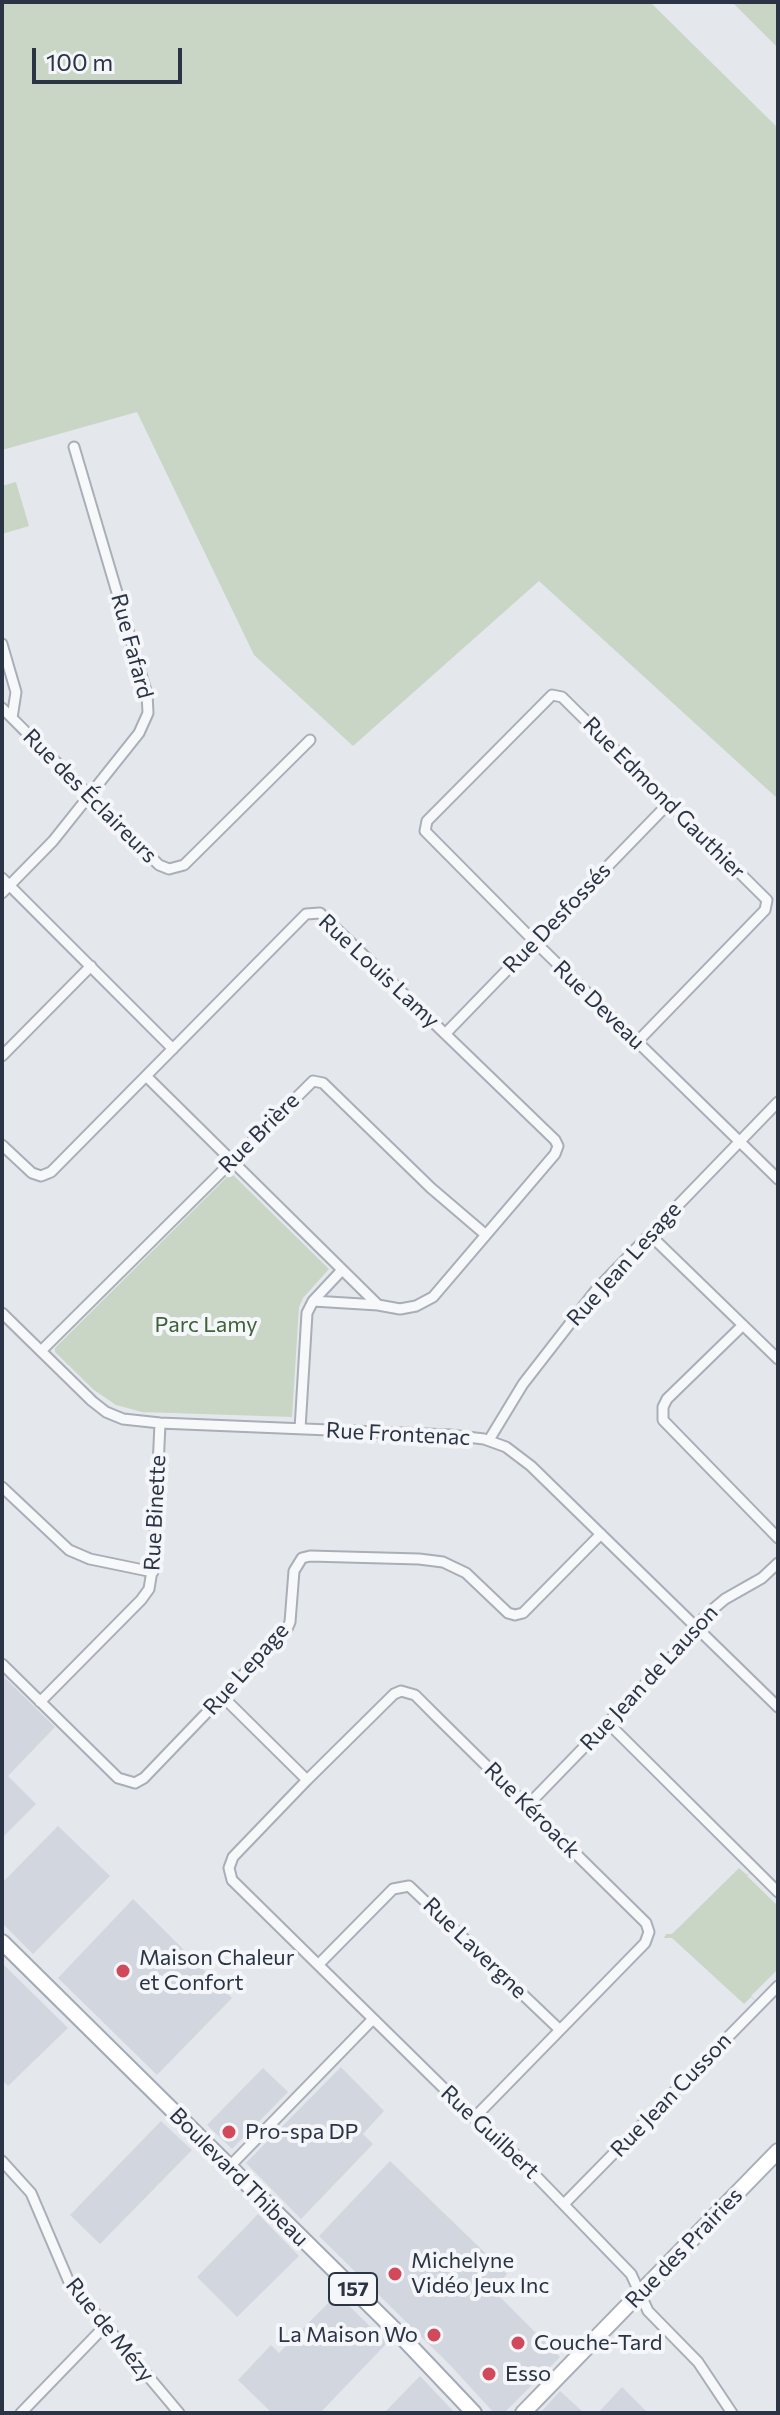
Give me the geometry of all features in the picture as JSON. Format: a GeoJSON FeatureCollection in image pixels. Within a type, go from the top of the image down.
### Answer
{"type":"FeatureCollection","features":[{"type":"Feature","properties":{"kind":"main road","name":"Boulevard Thibeau"},"geometry":{"type":"LineString","coordinates":[[2,1942],[230,2166],[474,2413]]}},
{"type":"Feature","properties":{"kind":"main road","name":"Rue des Prairies"},"geometry":{"type":"LineString","coordinates":[[523,2413],[778,2151]]}},
{"type":"Feature","properties":{"kind":"street","name":"Rue Fafard"},"geometry":{"type":"LineString","coordinates":[[5,886],[53,841],[143,727],[148,713],[148,701],[74,447]]}},
{"type":"Feature","properties":{"kind":"street","name":"Rue des Éclaireurs"},"geometry":{"type":"LineString","coordinates":[[2,644],[16,692],[12,718]]}},
{"type":"Feature","properties":{"kind":"street","name":"Rue Edmond Gauthier"},"geometry":{"type":"LineString","coordinates":[[424,827],[540,705],[555,694],[572,706],[765,897],[765,910],[637,1042]]}},
{"type":"Feature","properties":{"kind":"street","name":"Rue des Éclaireurs"},"geometry":{"type":"LineString","coordinates":[[2,708],[159,865],[174,869],[184,865],[310,740]]}},
{"type":"Feature","properties":{"kind":"street","name":"Rue Desfossés"},"geometry":{"type":"LineString","coordinates":[[446,1033],[668,804]]}},
{"type":"Feature","properties":{"kind":"street","name":"Rue Deveau"},"geometry":{"type":"LineString","coordinates":[[424,827],[430,837],[534,941],[778,1179]]}},
{"type":"Feature","properties":{"kind":"street"},"geometry":{"type":"LineString","coordinates":[[5,886],[91,966],[173,1049]]}},
{"type":"Feature","properties":{"kind":"street","name":"Rue Louis Lamy"},"geometry":{"type":"LineString","coordinates":[[2,1145],[29,1172],[49,1174],[306,914],[313,911],[324,915],[558,1146],[555,1154],[433,1297],[406,1309],[313,1301]]}},
{"type":"Feature","properties":{"kind":"street"},"geometry":{"type":"LineString","coordinates":[[2,1056],[91,966]]}},
{"type":"Feature","properties":{"kind":"street"},"geometry":{"type":"LineString","coordinates":[[146,1076],[378,1305]]}},
{"type":"Feature","properties":{"kind":"street","name":"Rue Brière"},"geometry":{"type":"LineString","coordinates":[[41,1351],[310,1083],[320,1081],[431,1188],[486,1235]]}},
{"type":"Feature","properties":{"kind":"street","name":"Rue Jean Lesage"},"geometry":{"type":"LineString","coordinates":[[489,1440],[533,1370],[596,1290],[778,1102]]}},
{"type":"Feature","properties":{"kind":"street"},"geometry":{"type":"LineString","coordinates":[[649,1234],[778,1359]]}},
{"type":"Feature","properties":{"kind":"street"},"geometry":{"type":"LineString","coordinates":[[300,1429],[306,1319],[313,1301],[342,1270]]}},
{"type":"Feature","properties":{"kind":"street","name":"Rue Frontenac"},"geometry":{"type":"LineString","coordinates":[[2,1313],[106,1412],[128,1420],[450,1435],[489,1440],[506,1447],[523,1458],[778,1707]]}},
{"type":"Feature","properties":{"kind":"street"},"geometry":{"type":"LineString","coordinates":[[743,1325],[667,1399],[663,1407],[663,1420],[778,1538]]}},
{"type":"Feature","properties":{"kind":"street","name":"Rue Binette"},"geometry":{"type":"LineString","coordinates":[[40,1702],[149,1589],[153,1572],[160,1423]]}},
{"type":"Feature","properties":{"kind":"street"},"geometry":{"type":"LineString","coordinates":[[2,1487],[69,1550],[90,1559],[153,1572]]}},
{"type":"Feature","properties":{"kind":"street","name":"Rue Lepage"},"geometry":{"type":"LineString","coordinates":[[2,1664],[118,1778],[130,1783],[144,1778],[289,1626],[294,1571],[302,1558],[443,1562],[466,1573],[508,1613],[515,1615],[523,1613],[601,1534]]}},
{"type":"Feature","properties":{"kind":"street","name":"Rue Jean de Lauson"},"geometry":{"type":"LineString","coordinates":[[528,1805],[717,1605],[762,1578],[778,1563]]}},
{"type":"Feature","properties":{"kind":"street","name":"Rue Kéroack"},"geometry":{"type":"LineString","coordinates":[[229,1868],[233,1857],[307,1780],[394,1694],[405,1691],[415,1695],[646,1923],[649,1932],[645,1943],[474,2118]]}},
{"type":"Feature","properties":{"kind":"street"},"geometry":{"type":"LineString","coordinates":[[223,1697],[307,1780]]}},
{"type":"Feature","properties":{"kind":"street"},"geometry":{"type":"LineString","coordinates":[[608,1723],[778,1892]]}},
{"type":"Feature","properties":{"kind":"street","name":"Rue Guilbert"},"geometry":{"type":"LineString","coordinates":[[229,1868],[232,1880],[474,2118],[505,2144],[631,2274],[648,2311],[691,2353],[732,2413]]}},
{"type":"Feature","properties":{"kind":"street","name":"Rue Lavergne"},"geometry":{"type":"LineString","coordinates":[[319,1964],[393,1889],[409,1886],[560,2030]]}},
{"type":"Feature","properties":{"kind":"street","name":"Rue Jean Cusson"},"geometry":{"type":"LineString","coordinates":[[564,2204],[778,1986]]}},
{"type":"Feature","properties":{"kind":"street"},"geometry":{"type":"LineString","coordinates":[[230,2166],[373,2019]]}},
{"type":"Feature","properties":{"kind":"street","name":"Rue de Mézy"},"geometry":{"type":"LineString","coordinates":[[2,2161],[31,2193],[65,2275],[179,2413]]}},
{"type":"Feature","properties":{"kind":"street"},"geometry":{"type":"LineString","coordinates":[[21,2413],[105,2326]]}},
{"type":"Feature","properties":{"kind":"shaded area"},"geometry":{"type":"Polygon","coordinates":[[[2,1675],[55,1727],[8,1776],[36,1804],[2,1838],[2,1675]]]}},
{"type":"Feature","properties":{"kind":"shaded area"},"geometry":{"type":"Polygon","coordinates":[[[58,1826],[110,1876],[33,1954],[2,1923],[2,1883],[58,1826]]]}},
{"type":"Feature","properties":{"kind":"shaded area"},"geometry":{"type":"Polygon","coordinates":[[[133,1899],[232,1998],[157,2075],[58,1978],[133,1899]]]}},
{"type":"Feature","properties":{"kind":"shaded area"},"geometry":{"type":"Polygon","coordinates":[[[2,1963],[68,2028],[8,2086],[2,2080],[2,1963]]]}},
{"type":"Feature","properties":{"kind":"shaded area"},"geometry":{"type":"Polygon","coordinates":[[[341,2067],[384,2111],[363,2134],[373,2144],[301,2219],[246,2163],[341,2067]]]}},
{"type":"Feature","properties":{"kind":"shaded area"},"geometry":{"type":"Polygon","coordinates":[[[263,2068],[288,2092],[232,2149],[207,2125],[263,2068]]]}},
{"type":"Feature","properties":{"kind":"shaded area"},"geometry":{"type":"Polygon","coordinates":[[[161,2121],[192,2150],[100,2244],[70,2215],[161,2121]]]}},
{"type":"Feature","properties":{"kind":"shaded area"},"geometry":{"type":"Polygon","coordinates":[[[390,2161],[507,2274],[493,2290],[560,2357],[504,2413],[494,2413],[451,2366],[319,2236],[390,2161]]]}},
{"type":"Feature","properties":{"kind":"shaded area"},"geometry":{"type":"Polygon","coordinates":[[[258,2214],[299,2256],[237,2317],[197,2277],[258,2214]]]}},
{"type":"Feature","properties":{"kind":"shaded area"},"geometry":{"type":"Polygon","coordinates":[[[337,2294],[387,2343],[320,2413],[272,2413],[238,2380],[271,2345],[279,2353],[337,2294]]]}},
{"type":"Feature","properties":{"kind":"shaded area"},"geometry":{"type":"Polygon","coordinates":[[[420,2376],[455,2413],[384,2413],[420,2376]]]}},
{"type":"Feature","properties":{"kind":"shaded area"},"geometry":{"type":"Polygon","coordinates":[[[622,2387],[648,2413],[598,2413],[622,2387]]]}},
{"type":"Feature","properties":{"kind":"shaded area"},"geometry":{"type":"Polygon","coordinates":[[[560,2391],[584,2413],[540,2413],[560,2391]]]}},
{"type":"Feature","properties":{"kind":"green space"},"geometry":{"type":"Polygon","coordinates":[[[2,2],[650,2],[778,128],[778,799],[539,581],[353,746],[254,655],[137,412],[2,450],[2,2]]]}},
{"type":"Feature","properties":{"kind":"green space"},"geometry":{"type":"Polygon","coordinates":[[[732,2],[778,4],[778,48],[732,2]]]}},
{"type":"Feature","properties":{"kind":"green space"},"geometry":{"type":"Polygon","coordinates":[[[16,482],[29,526],[2,534],[2,486],[16,482]]]}},
{"type":"Feature","properties":{"kind":"green space","name":"Parc Lamy"},"geometry":{"type":"Polygon","coordinates":[[[231,1173],[329,1269],[303,1298],[299,1307],[292,1417],[142,1412],[116,1405],[94,1390],[55,1352],[55,1348],[231,1173]]]}},
{"type":"Feature","properties":{"kind":"green space"},"geometry":{"type":"Polygon","coordinates":[[[739,1868],[747,1875],[754,1869],[747,1876],[778,1906],[778,1969],[751,1996],[760,2005],[751,1997],[744,2004],[672,1938],[664,1938],[666,1934],[672,1934],[739,1868]]]}},
{"type":"Feature","properties":{"kind":"place","name":"Maison Chaleur et Confort"},"geometry":{"type":"Point","coordinates":[123,1971]}},
{"type":"Feature","properties":{"kind":"place","name":"Pro-spa DP"},"geometry":{"type":"Point","coordinates":[229,2132]}},
{"type":"Feature","properties":{"kind":"place","name":"Michelyne Vidéo Jeux Inc"},"geometry":{"type":"Point","coordinates":[395,2274]}},
{"type":"Feature","properties":{"kind":"place","name":"La Maison Wo"},"geometry":{"type":"Point","coordinates":[434,2335]}},
{"type":"Feature","properties":{"kind":"place","name":"Couche-Tard"},"geometry":{"type":"Point","coordinates":[518,2343]}},
{"type":"Feature","properties":{"kind":"place","name":"Esso"},"geometry":{"type":"Point","coordinates":[489,2374]}}]}
